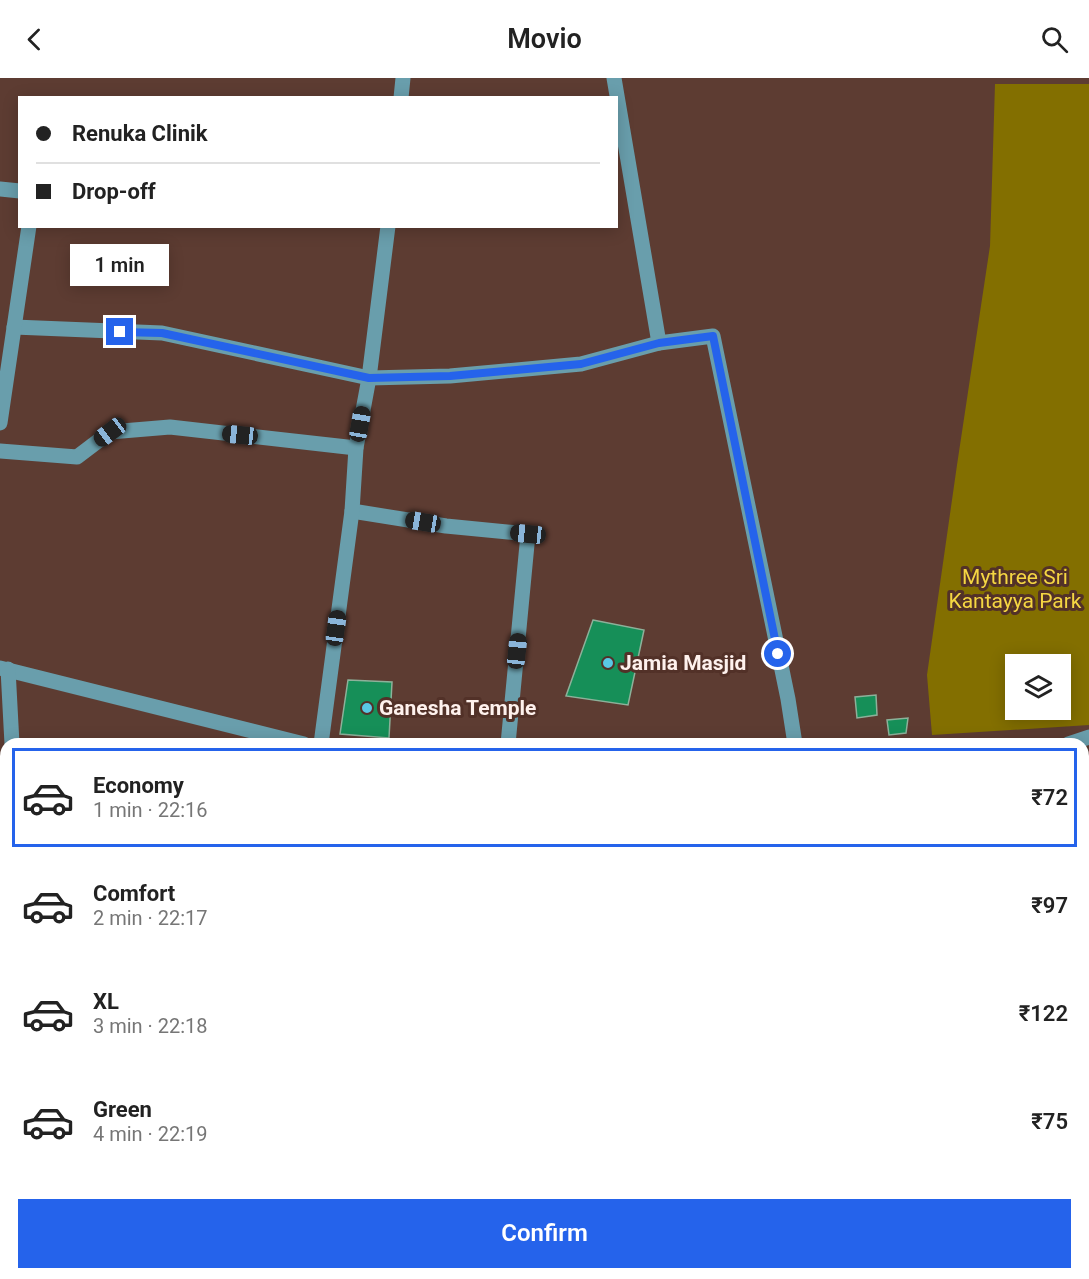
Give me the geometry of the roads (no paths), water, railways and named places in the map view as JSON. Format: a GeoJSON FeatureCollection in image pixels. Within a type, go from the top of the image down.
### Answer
{"type":"FeatureCollection","features":[{"type":"Feature","properties":{"kind":"street"},"geometry":{"type":"LineString","coordinates":[[401,96],[403,78]]}},
{"type":"Feature","properties":{"kind":"street"},"geometry":{"type":"LineString","coordinates":[[614,78],[617,96]]}},
{"type":"Feature","properties":{"kind":"street"},"geometry":{"type":"LineString","coordinates":[[618,102],[659,343]]}},
{"type":"Feature","properties":{"kind":"street"},"geometry":{"type":"LineString","coordinates":[[0,189],[18,192]]}},
{"type":"Feature","properties":{"kind":"street"},"geometry":{"type":"LineString","coordinates":[[0,423],[5,354],[14,327],[29,228]]}},
{"type":"Feature","properties":{"kind":"street"},"geometry":{"type":"LineString","coordinates":[[322,738],[352,511],[356,448],[369,378],[388,228]]}},
{"type":"Feature","properties":{"kind":"street"},"geometry":{"type":"LineString","coordinates":[[14,327],[162,333],[369,378],[450,376],[581,364],[659,343],[713,336],[794,738]]}},
{"type":"Feature","properties":{"kind":"street"},"geometry":{"type":"LineString","coordinates":[[0,451],[77,457],[110,432],[170,427],[356,448]]}},
{"type":"Feature","properties":{"kind":"street"},"geometry":{"type":"LineString","coordinates":[[352,511],[446,526],[528,534],[509,738]]}},
{"type":"Feature","properties":{"kind":"street"},"geometry":{"type":"LineString","coordinates":[[11,738],[4,669],[280,738]]}},
{"type":"Feature","properties":{"kind":"place","name":"Jamia Masjid"},"geometry":{"type":"Point","coordinates":[608,663]}},
{"type":"Feature","properties":{"kind":"place","name":"Ganesha Temple"},"geometry":{"type":"Point","coordinates":[367,708]}},
{"type":"Feature","properties":{"kind":"park label","name":"Mythree Sri Kantayya Park"},"geometry":{"type":"Point","coordinates":[1015,589]}}]}
